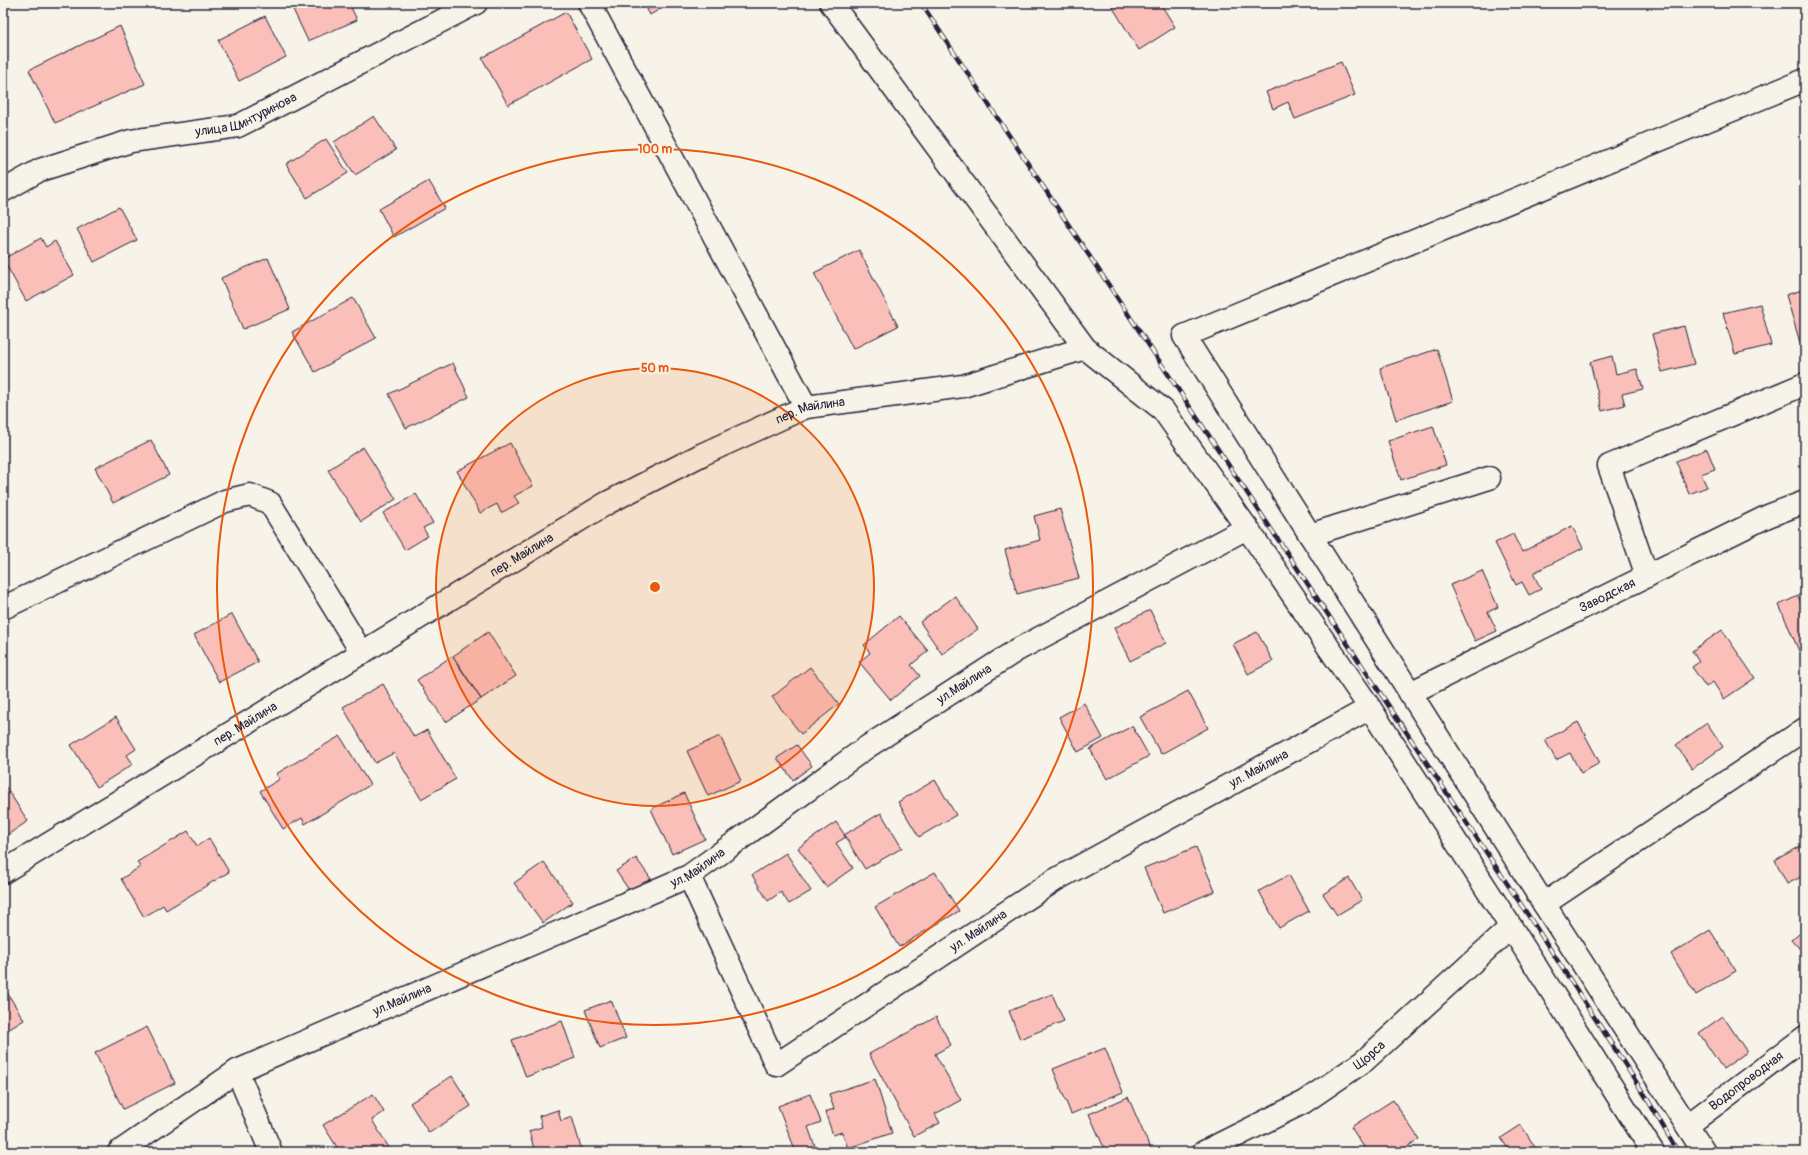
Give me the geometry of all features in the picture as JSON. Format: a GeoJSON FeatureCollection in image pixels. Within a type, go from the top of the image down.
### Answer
{"type":"FeatureCollection","features":[{"type":"Feature","properties":{"kind":"street","name":"улица Шинтуринова"},"geometry":{"type":"LineString","coordinates":[[3,191],[40,170],[131,141],[238,126],[476,3]]}},
{"type":"Feature","properties":{"kind":"street"},"geometry":{"type":"LineString","coordinates":[[589,3],[806,407]]}},
{"type":"Feature","properties":{"kind":"street"},"geometry":{"type":"LineString","coordinates":[[831,3],[1085,348],[1163,410],[1247,528],[1370,708],[1512,927],[1652,1152]]}},
{"type":"Feature","properties":{"kind":"street"},"geometry":{"type":"LineString","coordinates":[[1704,1152],[1544,904],[1184,336],[1805,80]]}},
{"type":"Feature","properties":{"kind":"street","name":"пер. Майлина"},"geometry":{"type":"LineString","coordinates":[[3,872],[608,503],[703,454],[806,407],[963,386],[1085,348]]}},
{"type":"Feature","properties":{"kind":"street"},"geometry":{"type":"LineString","coordinates":[[1647,576],[1609,466],[1805,384]]}},
{"type":"Feature","properties":{"kind":"street"},"geometry":{"type":"LineString","coordinates":[[1310,535],[1490,478]]}},
{"type":"Feature","properties":{"kind":"street"},"geometry":{"type":"LineString","coordinates":[[3,608],[225,501],[250,495],[270,503],[362,653]]}},
{"type":"Feature","properties":{"kind":"street","name":"Заводская"},"geometry":{"type":"LineString","coordinates":[[1410,693],[1768,516],[1805,502]]}},
{"type":"Feature","properties":{"kind":"street","name":"ул.Майлина"},"geometry":{"type":"LineString","coordinates":[[119,1152],[237,1071],[689,876],[867,747],[1017,650],[1247,528]]}},
{"type":"Feature","properties":{"kind":"street","name":"ул. Майлина"},"geometry":{"type":"LineString","coordinates":[[689,876],[776,1065],[1055,880],[1370,708]]}},
{"type":"Feature","properties":{"kind":"street"},"geometry":{"type":"LineString","coordinates":[[1544,904],[1805,730]]}},
{"type":"Feature","properties":{"kind":"street","name":"Щорса"},"geometry":{"type":"LineString","coordinates":[[1204,1152],[1304,1102],[1364,1061],[1512,927]]}},
{"type":"Feature","properties":{"kind":"street","name":"Водопроводная"},"geometry":{"type":"LineString","coordinates":[[1688,1125],[1805,1037]]}},
{"type":"Feature","properties":{"kind":"street"},"geometry":{"type":"LineString","coordinates":[[237,1071],[271,1152]]}},
{"type":"Feature","properties":{"kind":"building"},"geometry":{"type":"Polygon","coordinates":[[[290,3],[349,3],[357,20],[308,41],[290,3]]]}},
{"type":"Feature","properties":{"kind":"building"},"geometry":{"type":"Polygon","coordinates":[[[644,3],[670,3],[650,15],[644,3]]]}},
{"type":"Feature","properties":{"kind":"building"},"geometry":{"type":"Polygon","coordinates":[[[1110,3],[1160,3],[1175,27],[1139,50],[1110,3]]]}},
{"type":"Feature","properties":{"kind":"building"},"geometry":{"type":"Polygon","coordinates":[[[566,12],[592,59],[508,105],[482,58],[566,12]]]}},
{"type":"Feature","properties":{"kind":"building"},"geometry":{"type":"Polygon","coordinates":[[[265,16],[286,57],[239,81],[218,40],[265,16]]]}},
{"type":"Feature","properties":{"kind":"building"},"geometry":{"type":"Polygon","coordinates":[[[120,26],[145,84],[55,123],[29,70],[120,26]]]}},
{"type":"Feature","properties":{"kind":"building"},"geometry":{"type":"Polygon","coordinates":[[[1341,62],[1355,95],[1295,119],[1288,102],[1273,109],[1266,92],[1341,62]]]}},
{"type":"Feature","properties":{"kind":"building"},"geometry":{"type":"Polygon","coordinates":[[[374,116],[396,150],[355,175],[334,142],[374,116]]]}},
{"type":"Feature","properties":{"kind":"building"},"geometry":{"type":"Polygon","coordinates":[[[326,139],[348,173],[307,198],[286,164],[326,139]]]}},
{"type":"Feature","properties":{"kind":"building"},"geometry":{"type":"Polygon","coordinates":[[[429,181],[445,208],[394,237],[379,209],[429,181]]]}},
{"type":"Feature","properties":{"kind":"building"},"geometry":{"type":"Polygon","coordinates":[[[119,207],[137,240],[94,262],[77,229],[119,207]]]}},
{"type":"Feature","properties":{"kind":"building"},"geometry":{"type":"Polygon","coordinates":[[[41,238],[46,247],[55,241],[74,275],[26,301],[3,259],[41,238]]]}},
{"type":"Feature","properties":{"kind":"building"},"geometry":{"type":"Polygon","coordinates":[[[859,250],[898,326],[853,349],[814,273],[859,250]]]}},
{"type":"Feature","properties":{"kind":"building"},"geometry":{"type":"Polygon","coordinates":[[[268,258],[290,309],[243,329],[221,278],[268,258]]]}},
{"type":"Feature","properties":{"kind":"building"},"geometry":{"type":"Polygon","coordinates":[[[1805,289],[1805,345],[1801,346],[1786,295],[1805,289]]]}},
{"type":"Feature","properties":{"kind":"building"},"geometry":{"type":"Polygon","coordinates":[[[353,298],[376,338],[315,372],[292,332],[353,298]]]}},
{"type":"Feature","properties":{"kind":"building"},"geometry":{"type":"Polygon","coordinates":[[[1760,304],[1771,345],[1735,354],[1723,313],[1760,304]]]}},
{"type":"Feature","properties":{"kind":"building"},"geometry":{"type":"Polygon","coordinates":[[[1684,326],[1694,364],[1662,372],[1652,334],[1684,326]]]}},
{"type":"Feature","properties":{"kind":"building"},"geometry":{"type":"Polygon","coordinates":[[[1437,349],[1453,401],[1396,420],[1380,368],[1437,349]]]}},
{"type":"Feature","properties":{"kind":"building"},"geometry":{"type":"Polygon","coordinates":[[[1612,356],[1616,374],[1637,369],[1643,389],[1622,394],[1625,405],[1602,411],[1590,362],[1612,356]]]}},
{"type":"Feature","properties":{"kind":"building"},"geometry":{"type":"Polygon","coordinates":[[[453,363],[469,397],[406,428],[389,394],[453,363]]]}},
{"type":"Feature","properties":{"kind":"building"},"geometry":{"type":"Polygon","coordinates":[[[1433,426],[1446,465],[1401,480],[1388,441],[1433,426]]]}},
{"type":"Feature","properties":{"kind":"building"},"geometry":{"type":"Polygon","coordinates":[[[151,440],[169,475],[113,503],[95,468],[151,440]]]}},
{"type":"Feature","properties":{"kind":"building"},"geometry":{"type":"Polygon","coordinates":[[[510,443],[533,486],[514,496],[519,503],[501,513],[497,504],[480,513],[457,471],[510,443]]]}},
{"type":"Feature","properties":{"kind":"building"},"geometry":{"type":"Polygon","coordinates":[[[363,447],[396,499],[361,522],[328,470],[363,447]]]}},
{"type":"Feature","properties":{"kind":"building"},"geometry":{"type":"Polygon","coordinates":[[[1707,449],[1715,469],[1701,474],[1707,487],[1689,494],[1676,461],[1707,449]]]}},
{"type":"Feature","properties":{"kind":"building"},"geometry":{"type":"Polygon","coordinates":[[[416,494],[433,523],[423,528],[428,536],[405,550],[383,513],[416,494]]]}},
{"type":"Feature","properties":{"kind":"building"},"geometry":{"type":"Polygon","coordinates":[[[1060,509],[1079,578],[1017,594],[1005,550],[1040,540],[1034,516],[1060,509]]]}},
{"type":"Feature","properties":{"kind":"building"},"geometry":{"type":"Polygon","coordinates":[[[1572,526],[1583,548],[1533,573],[1541,589],[1529,595],[1522,582],[1516,585],[1495,543],[1513,534],[1522,552],[1572,526]]]}},
{"type":"Feature","properties":{"kind":"building"},"geometry":{"type":"Polygon","coordinates":[[[1482,571],[1498,607],[1488,612],[1497,631],[1475,641],[1450,585],[1482,571]]]}},
{"type":"Feature","properties":{"kind":"building"},"geometry":{"type":"Polygon","coordinates":[[[955,596],[978,629],[942,654],[920,622],[955,596]]]}},
{"type":"Feature","properties":{"kind":"building"},"geometry":{"type":"Polygon","coordinates":[[[1798,596],[1805,612],[1805,648],[1799,651],[1779,605],[1798,596]]]}},
{"type":"Feature","properties":{"kind":"building"},"geometry":{"type":"Polygon","coordinates":[[[1150,610],[1166,643],[1130,661],[1114,628],[1150,610]]]}},
{"type":"Feature","properties":{"kind":"building"},"geometry":{"type":"Polygon","coordinates":[[[232,614],[258,662],[219,682],[194,635],[232,614]]]}},
{"type":"Feature","properties":{"kind":"building"},"geometry":{"type":"Polygon","coordinates":[[[899,616],[928,651],[911,665],[920,676],[891,700],[859,662],[870,653],[864,645],[899,616]]]}},
{"type":"Feature","properties":{"kind":"building"},"geometry":{"type":"Polygon","coordinates":[[[1722,630],[1755,678],[1724,699],[1713,682],[1706,687],[1692,667],[1699,662],[1692,651],[1722,630]]]}},
{"type":"Feature","properties":{"kind":"building"},"geometry":{"type":"Polygon","coordinates":[[[488,632],[516,676],[481,699],[453,656],[488,632]]]}},
{"type":"Feature","properties":{"kind":"building"},"geometry":{"type":"Polygon","coordinates":[[[1257,632],[1273,661],[1248,674],[1233,644],[1257,632]]]}},
{"type":"Feature","properties":{"kind":"building"},"geometry":{"type":"Polygon","coordinates":[[[452,656],[481,699],[446,722],[417,680],[452,656]]]}},
{"type":"Feature","properties":{"kind":"building"},"geometry":{"type":"Polygon","coordinates":[[[810,667],[839,704],[801,734],[772,697],[810,667]]]}},
{"type":"Feature","properties":{"kind":"building"},"geometry":{"type":"Polygon","coordinates":[[[383,684],[414,737],[427,730],[456,779],[421,799],[394,753],[375,763],[343,707],[383,684]]]}},
{"type":"Feature","properties":{"kind":"building"},"geometry":{"type":"Polygon","coordinates":[[[1188,691],[1208,728],[1161,754],[1140,717],[1188,691]]]}},
{"type":"Feature","properties":{"kind":"building"},"geometry":{"type":"Polygon","coordinates":[[[1084,703],[1103,738],[1078,752],[1059,717],[1084,703]]]}},
{"type":"Feature","properties":{"kind":"building"},"geometry":{"type":"Polygon","coordinates":[[[116,717],[136,749],[127,755],[133,764],[97,787],[71,745],[116,717]]]}},
{"type":"Feature","properties":{"kind":"building"},"geometry":{"type":"Polygon","coordinates":[[[1578,722],[1600,763],[1581,773],[1570,753],[1556,760],[1545,740],[1578,722]]]}},
{"type":"Feature","properties":{"kind":"building"},"geometry":{"type":"Polygon","coordinates":[[[1707,723],[1723,747],[1692,769],[1676,745],[1707,723]]]}},
{"type":"Feature","properties":{"kind":"building"},"geometry":{"type":"Polygon","coordinates":[[[1132,726],[1149,756],[1107,779],[1090,749],[1132,726]]]}},
{"type":"Feature","properties":{"kind":"building"},"geometry":{"type":"Polygon","coordinates":[[[340,736],[370,785],[305,824],[302,818],[283,829],[260,791],[280,779],[276,774],[340,736]]]}},
{"type":"Feature","properties":{"kind":"building"},"geometry":{"type":"Polygon","coordinates":[[[720,736],[741,781],[708,796],[687,751],[720,736]]]}},
{"type":"Feature","properties":{"kind":"building"},"geometry":{"type":"Polygon","coordinates":[[[797,745],[812,766],[793,780],[777,758],[797,745]]]}},
{"type":"Feature","properties":{"kind":"building"},"geometry":{"type":"Polygon","coordinates":[[[935,780],[956,815],[919,837],[898,802],[935,780]]]}},
{"type":"Feature","properties":{"kind":"building"},"geometry":{"type":"Polygon","coordinates":[[[5,786],[28,821],[3,838],[3,787],[5,786]]]}},
{"type":"Feature","properties":{"kind":"building"},"geometry":{"type":"Polygon","coordinates":[[[684,793],[705,839],[672,854],[651,809],[684,793]]]}},
{"type":"Feature","properties":{"kind":"building"},"geometry":{"type":"Polygon","coordinates":[[[881,813],[902,848],[865,869],[844,835],[881,813]]]}},
{"type":"Feature","properties":{"kind":"building"},"geometry":{"type":"Polygon","coordinates":[[[836,822],[846,837],[836,843],[853,868],[826,887],[798,848],[836,822]]]}},
{"type":"Feature","properties":{"kind":"building"},"geometry":{"type":"Polygon","coordinates":[[[188,831],[197,846],[209,838],[229,872],[166,910],[163,905],[144,917],[121,879],[140,867],[137,862],[188,831]]]}},
{"type":"Feature","properties":{"kind":"building"},"geometry":{"type":"Polygon","coordinates":[[[1805,844],[1805,875],[1787,884],[1775,860],[1805,844]]]}},
{"type":"Feature","properties":{"kind":"building"},"geometry":{"type":"Polygon","coordinates":[[[1196,847],[1215,891],[1163,913],[1144,868],[1196,847]]]}},
{"type":"Feature","properties":{"kind":"building"},"geometry":{"type":"Polygon","coordinates":[[[786,853],[811,891],[789,904],[781,892],[768,901],[752,875],[786,853]]]}},
{"type":"Feature","properties":{"kind":"building"},"geometry":{"type":"Polygon","coordinates":[[[636,858],[651,879],[631,893],[616,871],[636,858]]]}},
{"type":"Feature","properties":{"kind":"building"},"geometry":{"type":"Polygon","coordinates":[[[544,862],[573,902],[543,923],[514,883],[544,862]]]}},
{"type":"Feature","properties":{"kind":"building"},"geometry":{"type":"Polygon","coordinates":[[[935,872],[959,911],[899,947],[875,907],[935,872]]]}},
{"type":"Feature","properties":{"kind":"building"},"geometry":{"type":"Polygon","coordinates":[[[1289,875],[1309,911],[1279,928],[1259,891],[1289,875]]]}},
{"type":"Feature","properties":{"kind":"building"},"geometry":{"type":"Polygon","coordinates":[[[1349,878],[1362,900],[1337,915],[1323,894],[1349,878]]]}},
{"type":"Feature","properties":{"kind":"building"},"geometry":{"type":"Polygon","coordinates":[[[1805,929],[1805,955],[1792,940],[1805,929]]]}},
{"type":"Feature","properties":{"kind":"building"},"geometry":{"type":"Polygon","coordinates":[[[1710,930],[1736,971],[1696,995],[1671,954],[1710,930]]]}},
{"type":"Feature","properties":{"kind":"building"},"geometry":{"type":"Polygon","coordinates":[[[3,986],[24,1020],[3,1033],[3,986]]]}},
{"type":"Feature","properties":{"kind":"building"},"geometry":{"type":"Polygon","coordinates":[[[1052,994],[1064,1021],[1020,1039],[1009,1011],[1052,994]]]}},
{"type":"Feature","properties":{"kind":"building"},"geometry":{"type":"Polygon","coordinates":[[[611,1000],[626,1038],[600,1048],[585,1010],[611,1000]]]}},
{"type":"Feature","properties":{"kind":"building"},"geometry":{"type":"Polygon","coordinates":[[[1723,1016],[1747,1052],[1723,1069],[1699,1033],[1723,1016]]]}},
{"type":"Feature","properties":{"kind":"building"},"geometry":{"type":"Polygon","coordinates":[[[936,1017],[951,1045],[935,1054],[961,1100],[935,1114],[940,1123],[914,1136],[869,1054],[936,1017]]]}},
{"type":"Feature","properties":{"kind":"building"},"geometry":{"type":"Polygon","coordinates":[[[562,1021],[575,1058],[526,1077],[512,1040],[562,1021]]]}},
{"type":"Feature","properties":{"kind":"building"},"geometry":{"type":"Polygon","coordinates":[[[147,1027],[175,1083],[123,1109],[95,1053],[147,1027]]]}},
{"type":"Feature","properties":{"kind":"building"},"geometry":{"type":"Polygon","coordinates":[[[1105,1048],[1123,1092],[1071,1114],[1053,1069],[1105,1048]]]}},
{"type":"Feature","properties":{"kind":"building"},"geometry":{"type":"Polygon","coordinates":[[[452,1076],[471,1106],[429,1133],[410,1103],[452,1076]]]}},
{"type":"Feature","properties":{"kind":"building"},"geometry":{"type":"Polygon","coordinates":[[[875,1079],[892,1133],[848,1148],[842,1132],[833,1135],[825,1112],[834,1109],[829,1094],[875,1079]]]}},
{"type":"Feature","properties":{"kind":"building"},"geometry":{"type":"Polygon","coordinates":[[[373,1094],[384,1112],[372,1120],[391,1151],[340,1152],[323,1125],[373,1094]]]}},
{"type":"Feature","properties":{"kind":"building"},"geometry":{"type":"Polygon","coordinates":[[[810,1094],[821,1122],[808,1127],[817,1152],[796,1152],[778,1106],[810,1094]]]}},
{"type":"Feature","properties":{"kind":"building"},"geometry":{"type":"Polygon","coordinates":[[[1128,1097],[1151,1150],[1146,1152],[1106,1152],[1089,1114],[1128,1097]]]}},
{"type":"Feature","properties":{"kind":"building"},"geometry":{"type":"Polygon","coordinates":[[[1393,1100],[1419,1139],[1399,1152],[1367,1152],[1351,1127],[1393,1100]]]}},
{"type":"Feature","properties":{"kind":"building"},"geometry":{"type":"Polygon","coordinates":[[[558,1110],[561,1121],[572,1117],[582,1151],[535,1152],[529,1131],[542,1127],[539,1116],[558,1110]]]}},
{"type":"Feature","properties":{"kind":"building"},"geometry":{"type":"Polygon","coordinates":[[[1521,1125],[1538,1152],[1510,1152],[1501,1138],[1521,1125]]]}},
{"type":"Feature","properties":{"kind":"building"},"geometry":{"type":"Polygon","coordinates":[[[740,1146],[742,1152],[722,1152],[740,1146]]]}},
{"type":"Feature","properties":{"kind":"railway"},"geometry":{"type":"LineString","coordinates":[[921,3],[1528,915],[1646,1097],[1678,1152]]}}]}
